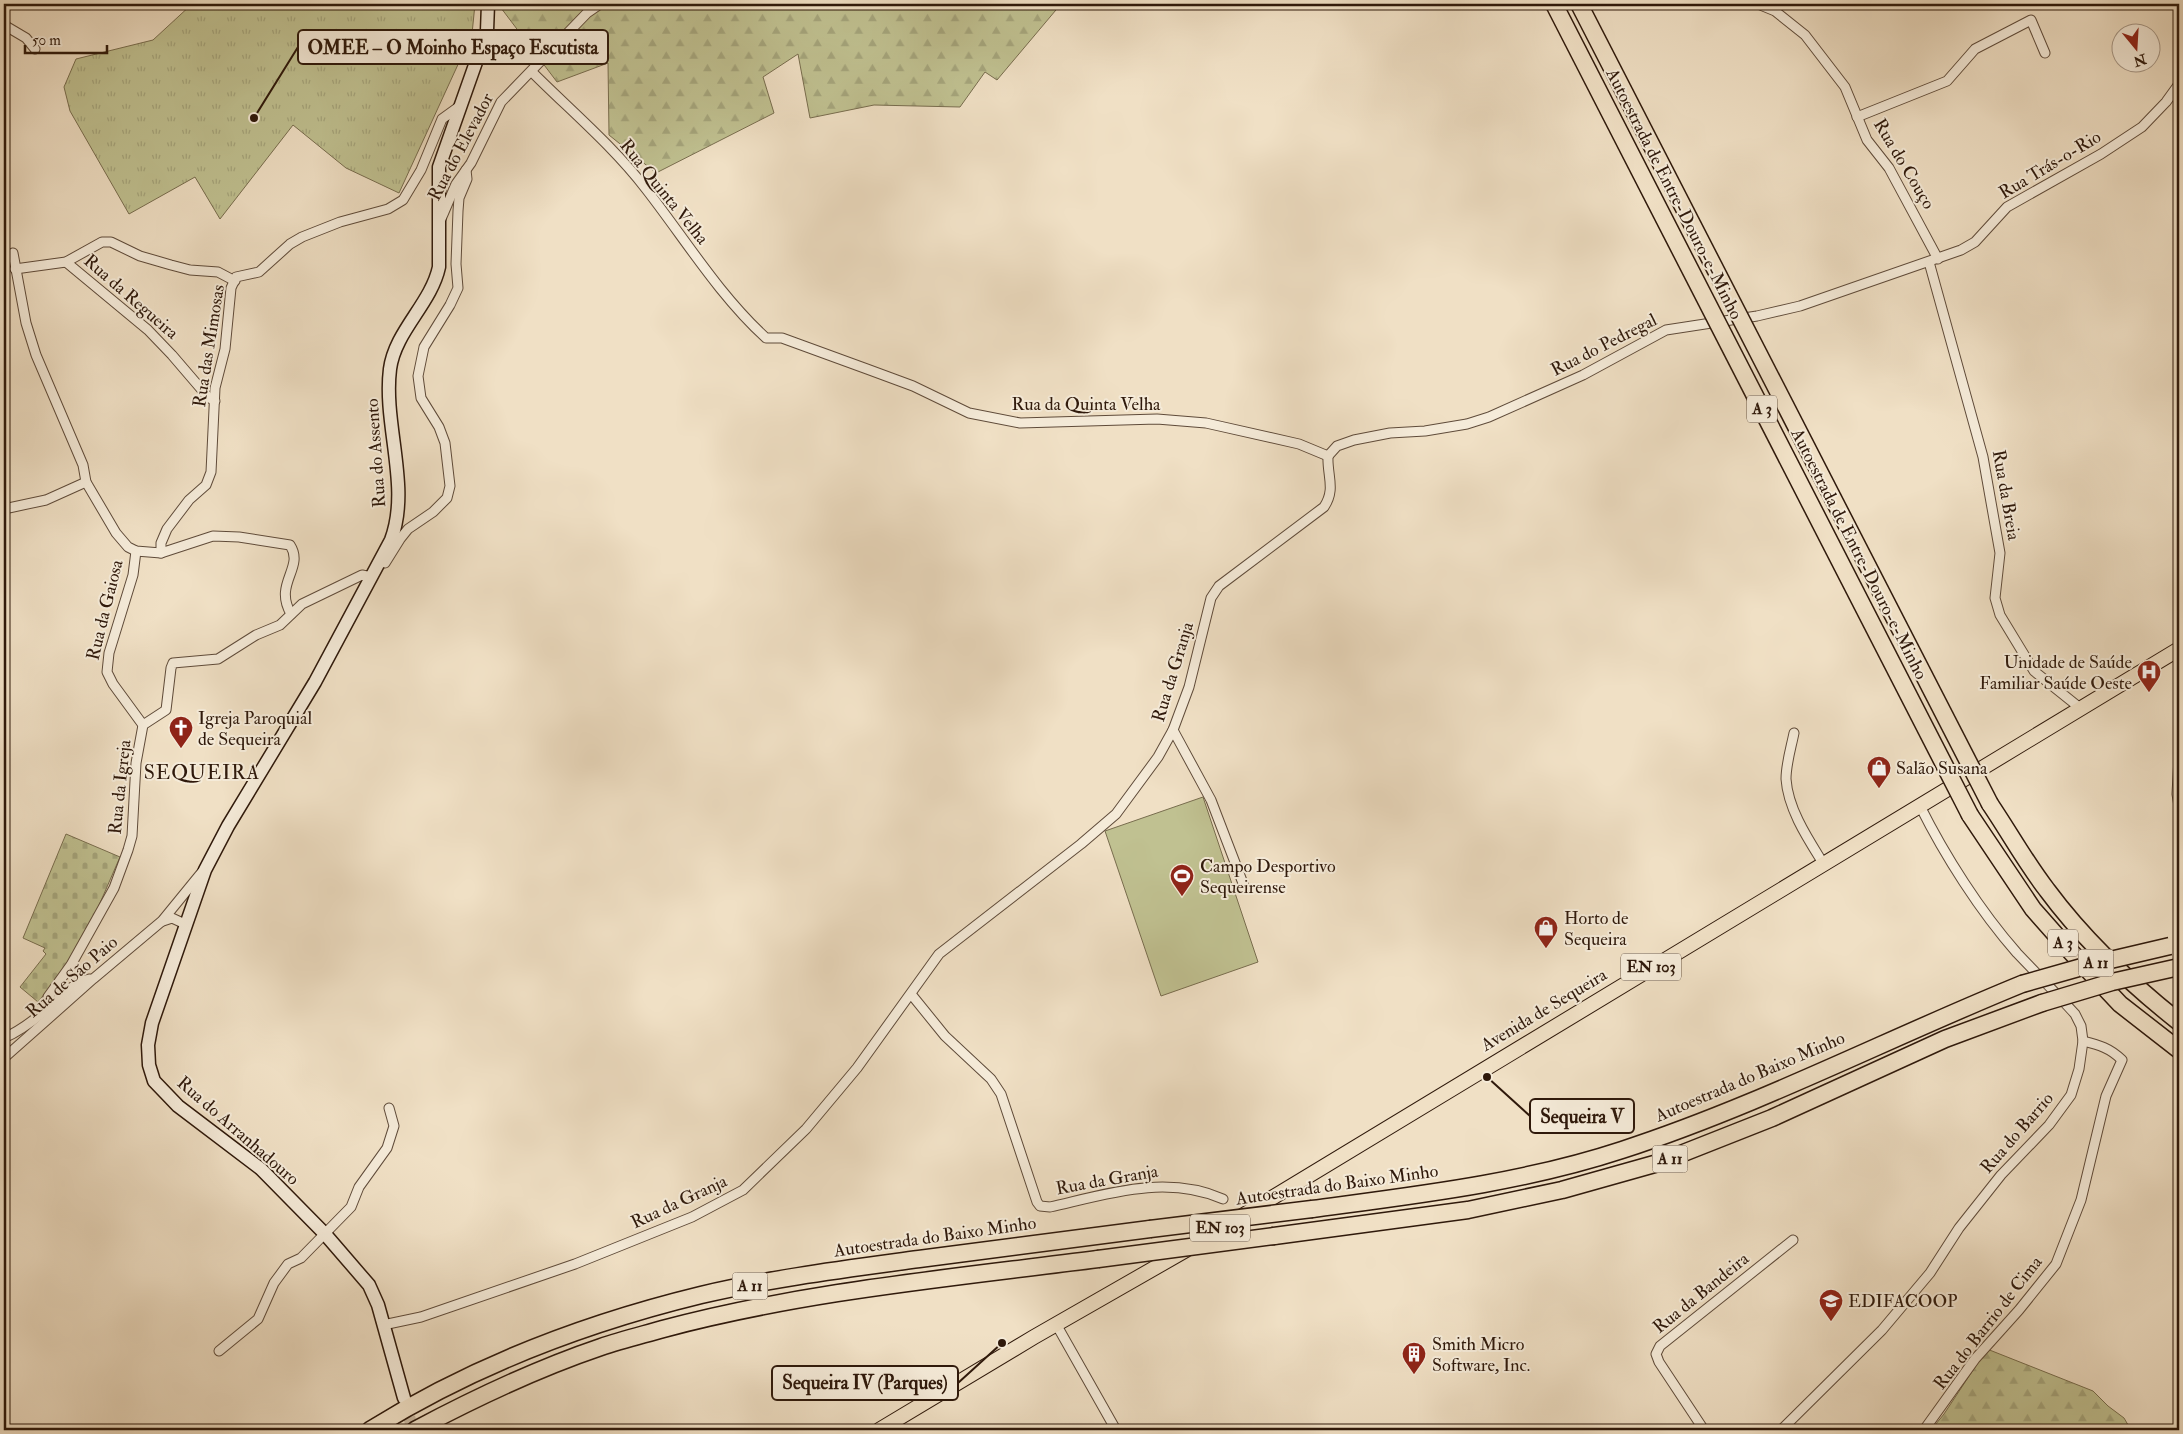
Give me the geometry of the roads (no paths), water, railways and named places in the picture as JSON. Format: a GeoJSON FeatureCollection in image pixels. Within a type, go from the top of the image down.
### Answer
{"type":"FeatureCollection","features":[{"type":"Feature","properties":{"kind":"highway","name":"Autoestrada de Entre-Douro-e-Minho"},"geometry":{"type":"LineString","coordinates":[[1554,4],[1970,815],[2033,909],[2070,952],[2120,1004],[2179,1050]]}},
{"type":"Feature","properties":{"kind":"highway","name":"Autoestrada de Entre-Douro-e-Minho"},"geometry":{"type":"LineString","coordinates":[[1579,4],[1990,804],[2047,890],[2093,944],[2147,996],[2179,1022]]}},
{"type":"Feature","properties":{"kind":"highway","name":"Autoestrada do Baixo Minho"},"geometry":{"type":"LineString","coordinates":[[370,1430],[457,1382],[513,1356],[595,1326],[701,1295],[811,1274],[1466,1188],[1542,1172],[1622,1150],[1740,1107],[1901,1035],[2022,984],[2089,965],[2175,945]]}},
{"type":"Feature","properties":{"kind":"highway","name":"A 11"},"geometry":{"type":"LineString","coordinates":[[415,1430],[469,1401],[524,1375],[602,1346],[711,1316],[816,1295],[1468,1210],[1562,1190],[1658,1163],[1772,1118],[1945,1039],[2042,1003],[2112,982],[2179,967]]}},
{"type":"Feature","properties":{"kind":"main road","name":"Avenida de Sequeira"},"geometry":{"type":"LineString","coordinates":[[1056,1324],[1186,1250],[2179,649]]}},
{"type":"Feature","properties":{"kind":"main road","name":"EN 103"},"geometry":{"type":"LineString","coordinates":[[880,1430],[1056,1324]]}},
{"type":"Feature","properties":{"kind":"street","name":"Rua do Assento"},"geometry":{"type":"LineString","coordinates":[[205,870],[228,826],[315,682],[391,540],[397,523],[399,501],[388,388],[390,367],[394,350],[436,282],[439,267],[439,167],[487,30],[488,4]]}},
{"type":"Feature","properties":{"kind":"street","name":"Rua do Elevador"},"geometry":{"type":"LineString","coordinates":[[439,224],[456,184],[466,170],[501,102],[587,13],[600,4]]}},
{"type":"Feature","properties":{"kind":"street","name":"Rua do Couço"},"geometry":{"type":"LineString","coordinates":[[1758,4],[1775,10],[1805,35],[1845,87],[1867,140],[1889,168],[1938,259]]}},
{"type":"Feature","properties":{"kind":"street"},"geometry":{"type":"LineString","coordinates":[[1858,117],[1947,82],[1975,49],[2031,20],[2045,53]]}},
{"type":"Feature","properties":{"kind":"street"},"geometry":{"type":"LineString","coordinates":[[4,26],[26,38],[35,49]]}},
{"type":"Feature","properties":{"kind":"street","name":"Rua Quinta Velha"},"geometry":{"type":"LineString","coordinates":[[532,72],[603,142],[645,188],[698,260],[748,322],[766,338]]}},
{"type":"Feature","properties":{"kind":"street","name":"Rua Trás-o-Rio"},"geometry":{"type":"LineString","coordinates":[[1928,262],[1975,242],[2007,207],[2100,154],[2142,127],[2166,102],[2179,84]]}},
{"type":"Feature","properties":{"kind":"street","name":"Rua das Mimosas"},"geometry":{"type":"LineString","coordinates":[[161,552],[161,542],[167,529],[189,500],[206,485],[211,472],[215,388],[225,349],[231,288],[236,277],[259,272],[290,244],[302,237],[340,222],[388,209],[403,200],[421,170],[442,119],[460,106]]}},
{"type":"Feature","properties":{"kind":"street"},"geometry":{"type":"LineString","coordinates":[[373,574],[383,566],[408,529],[433,512],[447,498],[450,486],[445,443],[439,427],[421,398],[418,376],[424,347],[450,305],[458,288],[456,264],[458,211],[459,198],[467,179],[466,170]]}},
{"type":"Feature","properties":{"kind":"street"},"geometry":{"type":"LineString","coordinates":[[15,269],[66,262],[102,242],[111,242],[140,256],[171,266],[190,270],[218,272],[235,281]]}},
{"type":"Feature","properties":{"kind":"street"},"geometry":{"type":"LineString","coordinates":[[12,253],[26,323],[36,355],[83,465],[86,482],[116,533],[128,547],[136,551],[161,552],[213,536],[239,537],[290,545],[295,561],[286,583],[284,594],[286,605],[291,614]]}},
{"type":"Feature","properties":{"kind":"street","name":"Rua da Regueira"},"geometry":{"type":"LineString","coordinates":[[66,262],[148,330],[172,354],[208,397],[215,401]]}},
{"type":"Feature","properties":{"kind":"street","name":"Rua do Pedregal"},"geometry":{"type":"LineString","coordinates":[[1328,456],[1337,446],[1354,440],[1433,430],[1467,424],[1489,417],[1583,375],[1666,330],[1757,316],[1800,306],[1928,262]]}},
{"type":"Feature","properties":{"kind":"street","name":"Rua da Breia"},"geometry":{"type":"LineString","coordinates":[[1928,262],[1983,457],[2000,553],[1995,598],[2000,614],[2034,671],[2080,708]]}},
{"type":"Feature","properties":{"kind":"street","name":"Rua da Quinta Velha"},"geometry":{"type":"LineString","coordinates":[[766,338],[782,338],[913,386],[969,413],[978,415],[1020,423],[1157,418],[1206,423],[1299,444],[1328,456]]}},
{"type":"Feature","properties":{"kind":"street","name":"Rua da Granja"},"geometry":{"type":"LineString","coordinates":[[383,1326],[421,1318],[575,1264],[692,1217],[743,1190],[806,1130],[858,1068],[939,954],[1081,844],[1116,814],[1158,757],[1173,730],[1189,686],[1211,598],[1219,586],[1324,507],[1332,491],[1328,456]]}},
{"type":"Feature","properties":{"kind":"street"},"geometry":{"type":"LineString","coordinates":[[4,509],[46,500],[86,482]]}},
{"type":"Feature","properties":{"kind":"street","name":"Rua da Gaiosa"},"geometry":{"type":"LineString","coordinates":[[136,551],[132,575],[110,653],[107,672],[112,684],[143,725]]}},
{"type":"Feature","properties":{"kind":"street","name":"Rua da Igreja"},"geometry":{"type":"LineString","coordinates":[[46,1010],[48,997],[71,965],[114,888],[128,850],[132,836],[136,763],[143,725],[166,710],[173,664],[218,659],[256,635],[280,625],[302,604],[362,575],[373,574]]}},
{"type":"Feature","properties":{"kind":"street"},"geometry":{"type":"LineString","coordinates":[[1173,730],[1212,800],[1244,886]]}},
{"type":"Feature","properties":{"kind":"street"},"geometry":{"type":"LineString","coordinates":[[1794,733],[1786,772],[1787,786],[1803,831],[1823,864]]}},
{"type":"Feature","properties":{"kind":"street"},"geometry":{"type":"LineString","coordinates":[[2179,758],[2177,794],[2179,806]]}},
{"type":"Feature","properties":{"kind":"street","name":"Rua do Barrio"},"geometry":{"type":"LineString","coordinates":[[1781,1430],[1882,1330],[1930,1273],[1959,1228],[2001,1175],[2049,1124],[2071,1096],[2079,1069],[2083,1041],[2081,1026],[2075,1014],[2016,951],[1993,921],[1947,856],[1920,806]]}},
{"type":"Feature","properties":{"kind":"street","name":"Rua de São Paio"},"geometry":{"type":"LineString","coordinates":[[4,1058],[162,921],[205,870]]}},
{"type":"Feature","properties":{"kind":"street","name":"Rua do Arranhadouro"},"geometry":{"type":"LineString","coordinates":[[205,870],[152,1023],[148,1055],[154,1081],[178,1106],[261,1169],[325,1234],[369,1285],[404,1398]]}},
{"type":"Feature","properties":{"kind":"street"},"geometry":{"type":"LineString","coordinates":[[162,921],[172,918],[185,924]]}},
{"type":"Feature","properties":{"kind":"street"},"geometry":{"type":"LineString","coordinates":[[4,1038],[19,1031],[72,986],[82,981],[93,979]]}},
{"type":"Feature","properties":{"kind":"street","name":"Rua da Granja"},"geometry":{"type":"LineString","coordinates":[[911,994],[945,1036],[991,1079],[1001,1094],[1037,1202],[1040,1206],[1050,1207],[1146,1187],[1184,1188],[1223,1199]]}},
{"type":"Feature","properties":{"kind":"street","name":"Rua do Barrio de Cima"},"geometry":{"type":"LineString","coordinates":[[1924,1430],[1975,1359],[2019,1310],[2056,1264],[2082,1200],[2106,1096],[2122,1060],[2114,1052],[2102,1045],[2083,1041]]}},
{"type":"Feature","properties":{"kind":"street"},"geometry":{"type":"LineString","coordinates":[[219,1351],[258,1319],[274,1282],[288,1264],[301,1258],[350,1207],[359,1187],[387,1148],[394,1126],[389,1108]]}},
{"type":"Feature","properties":{"kind":"street","name":"Rua da Bandeira"},"geometry":{"type":"LineString","coordinates":[[1704,1430],[1659,1362],[1656,1354],[1660,1346],[1792,1240]]}},
{"type":"Feature","properties":{"kind":"street"},"geometry":{"type":"LineString","coordinates":[[1056,1324],[1116,1430]]}},
{"type":"Feature","properties":{"kind":"tunnel"},"geometry":{"type":"LineString","coordinates":[[404,1400],[413,1430]]}},
{"type":"Feature","properties":{"kind":"place","name":"OMEE – O Moinho Espaço Escutista"},"geometry":{"type":"Point","coordinates":[254,118]}},
{"type":"Feature","properties":{"kind":"place","name":"Unidade de Saúde Familiar Saúde Oeste"},"geometry":{"type":"Point","coordinates":[2149,693]}},
{"type":"Feature","properties":{"kind":"place","name":"Igreja Paroquial de Sequeira"},"geometry":{"type":"Point","coordinates":[181,749]}},
{"type":"Feature","properties":{"kind":"place","name":"Salão Susana"},"geometry":{"type":"Point","coordinates":[1879,789]}},
{"type":"Feature","properties":{"kind":"place","name":"Campo Desportivo Sequeirense"},"geometry":{"type":"Point","coordinates":[1182,897]}},
{"type":"Feature","properties":{"kind":"place","name":"Horto de Sequeira"},"geometry":{"type":"Point","coordinates":[1546,949]}},
{"type":"Feature","properties":{"kind":"place","name":"Sequeira V"},"geometry":{"type":"Point","coordinates":[1487,1077]}},
{"type":"Feature","properties":{"kind":"place","name":"EDIFACOOP"},"geometry":{"type":"Point","coordinates":[1831,1322]}},
{"type":"Feature","properties":{"kind":"place","name":"Sequeira IV (Parques)"},"geometry":{"type":"Point","coordinates":[1002,1343]}},
{"type":"Feature","properties":{"kind":"place","name":"Smith Micro Software, Inc."},"geometry":{"type":"Point","coordinates":[1414,1375]}},
{"type":"Feature","properties":{"kind":"district","name":"SEQUEIRA"},"geometry":{"type":"Point","coordinates":[202,772]}}]}
